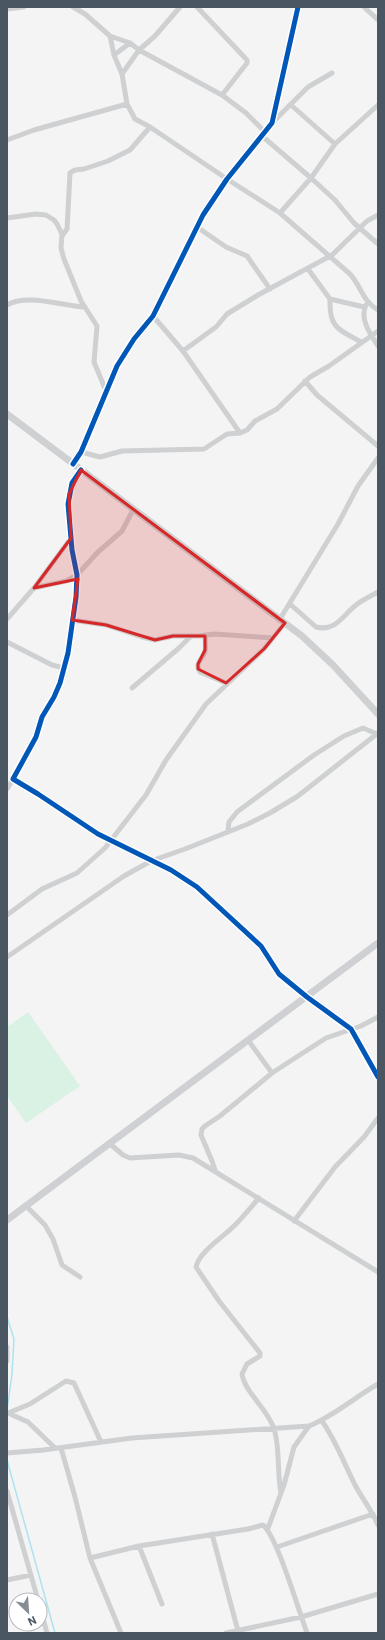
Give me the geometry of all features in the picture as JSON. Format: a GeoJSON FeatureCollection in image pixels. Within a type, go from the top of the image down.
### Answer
{"type":"FeatureCollection","features":[{"type":"Feature","properties":{"kind":"main road"},"geometry":{"type":"LineString","coordinates":[[7,1219],[378,943]]}},
{"type":"Feature","properties":{"kind":"street"},"geometry":{"type":"LineString","coordinates":[[7,9],[24,7]]}},
{"type":"Feature","properties":{"kind":"street"},"geometry":{"type":"LineString","coordinates":[[73,7],[85,14],[110,36],[130,43],[139,50],[222,96],[246,113],[264,134],[335,200],[360,229],[378,244]]}},
{"type":"Feature","properties":{"kind":"street"},"geometry":{"type":"LineString","coordinates":[[122,74],[139,50],[155,36],[180,7]]}},
{"type":"Feature","properties":{"kind":"street"},"geometry":{"type":"LineString","coordinates":[[197,7],[247,60],[247,63],[222,96]]}},
{"type":"Feature","properties":{"kind":"street"},"geometry":{"type":"LineString","coordinates":[[272,123],[298,7]]}},
{"type":"Feature","properties":{"kind":"street"},"geometry":{"type":"LineString","coordinates":[[364,7],[378,20]]}},
{"type":"Feature","properties":{"kind":"street"},"geometry":{"type":"LineString","coordinates":[[110,36],[114,55],[122,74],[127,104],[135,119],[150,127],[226,179],[280,213],[345,268],[356,280],[366,305],[366,326],[378,346]]}},
{"type":"Feature","properties":{"kind":"street"},"geometry":{"type":"LineString","coordinates":[[114,55],[130,43]]}},
{"type":"Feature","properties":{"kind":"street"},"geometry":{"type":"LineString","coordinates":[[73,464],[81,452],[117,366],[134,339],[153,316],[203,215],[226,179],[272,123],[308,88],[332,73]]}},
{"type":"Feature","properties":{"kind":"street"},"geometry":{"type":"LineString","coordinates":[[7,140],[34,130],[127,104]]}},
{"type":"Feature","properties":{"kind":"street"},"geometry":{"type":"LineString","coordinates":[[292,105],[335,144]]}},
{"type":"Feature","properties":{"kind":"street"},"geometry":{"type":"LineString","coordinates":[[280,213],[311,178],[335,144],[378,105]]}},
{"type":"Feature","properties":{"kind":"street"},"geometry":{"type":"LineString","coordinates":[[106,391],[94,362],[97,326],[84,307],[61,251],[60,244],[62,236],[67,229],[70,173],[75,170],[84,169],[108,161],[130,150],[150,127]]}},
{"type":"Feature","properties":{"kind":"street"},"geometry":{"type":"LineString","coordinates":[[7,218],[36,214],[46,215],[54,220],[61,231],[62,236]]}},
{"type":"Feature","properties":{"kind":"street"},"geometry":{"type":"LineString","coordinates":[[184,351],[216,327],[227,314],[270,288],[330,256],[367,221],[378,214]]}},
{"type":"Feature","properties":{"kind":"street"},"geometry":{"type":"LineString","coordinates":[[197,227],[226,247],[247,256],[270,288]]}},
{"type":"Feature","properties":{"kind":"street"},"geometry":{"type":"LineString","coordinates":[[308,269],[330,299],[329,313],[333,323],[340,330],[361,342]]}},
{"type":"Feature","properties":{"kind":"street"},"geometry":{"type":"LineString","coordinates":[[330,299],[366,305],[378,310]]}},
{"type":"Feature","properties":{"kind":"street"},"geometry":{"type":"LineString","coordinates":[[7,305],[25,300],[84,307]]}},
{"type":"Feature","properties":{"kind":"street"},"geometry":{"type":"LineString","coordinates":[[153,316],[184,351],[240,433]]}},
{"type":"Feature","properties":{"kind":"street"},"geometry":{"type":"LineString","coordinates":[[81,452],[100,457],[122,451],[151,449],[202,449],[227,434],[240,433],[247,430],[255,421],[277,409],[305,381],[378,331]]}},
{"type":"Feature","properties":{"kind":"street"},"geometry":{"type":"LineString","coordinates":[[305,381],[317,396],[378,446]]}},
{"type":"Feature","properties":{"kind":"street"},"geometry":{"type":"LineString","coordinates":[[7,414],[302,636],[333,665],[378,714]]}},
{"type":"Feature","properties":{"kind":"street"},"geometry":{"type":"LineString","coordinates":[[7,915],[42,889],[77,873],[97,856],[111,841],[146,795],[166,760],[206,704],[226,683],[264,649],[273,638],[290,604],[338,524],[358,486],[378,458]]}},
{"type":"Feature","properties":{"kind":"street"},"geometry":{"type":"LineString","coordinates":[[7,789],[36,737],[40,722],[60,683],[64,668],[76,597],[77,575],[71,538],[68,504],[72,483],[81,470]]}},
{"type":"Feature","properties":{"kind":"street"},"geometry":{"type":"LineString","coordinates":[[34,588],[66,581],[77,575],[98,552],[122,531],[133,510]]}},
{"type":"Feature","properties":{"kind":"street"},"geometry":{"type":"LineString","coordinates":[[7,619],[34,588],[71,538]]}},
{"type":"Feature","properties":{"kind":"street"},"geometry":{"type":"LineString","coordinates":[[290,604],[316,628],[330,627],[338,623],[356,604],[378,592]]}},
{"type":"Feature","properties":{"kind":"street"},"geometry":{"type":"LineString","coordinates":[[72,620],[106,625],[156,640],[173,636],[205,636],[214,634],[273,638]]}},
{"type":"Feature","properties":{"kind":"street"},"geometry":{"type":"LineString","coordinates":[[132,688],[164,662],[191,636]]}},
{"type":"Feature","properties":{"kind":"street"},"geometry":{"type":"LineString","coordinates":[[205,636],[205,650],[198,664],[198,669],[200,672],[226,683]]}},
{"type":"Feature","properties":{"kind":"street"},"geometry":{"type":"LineString","coordinates":[[7,642],[52,665],[64,668]]}},
{"type":"Feature","properties":{"kind":"street"},"geometry":{"type":"LineString","coordinates":[[7,957],[124,876],[151,860],[185,849],[248,824],[286,804],[378,734],[367,729],[356,730],[314,755],[237,812],[229,822],[228,831]]}},
{"type":"Feature","properties":{"kind":"street"},"geometry":{"type":"LineString","coordinates":[[13,779],[38,794],[84,826],[111,841],[171,870],[197,887],[261,946],[277,972],[306,997],[352,1029],[378,1077]]}},
{"type":"Feature","properties":{"kind":"street"},"geometry":{"type":"LineString","coordinates":[[215,1170],[202,1140],[202,1129],[272,1073],[326,1038],[378,1018]]}},
{"type":"Feature","properties":{"kind":"street"},"geometry":{"type":"LineString","coordinates":[[248,1040],[272,1073]]}},
{"type":"Feature","properties":{"kind":"street"},"geometry":{"type":"LineString","coordinates":[[294,1221],[335,1167],[364,1137],[378,1118]]}},
{"type":"Feature","properties":{"kind":"street"},"geometry":{"type":"LineString","coordinates":[[109,1143],[127,1158],[179,1155],[198,1160],[378,1272]]}},
{"type":"Feature","properties":{"kind":"street"},"geometry":{"type":"LineString","coordinates":[[259,1198],[234,1226],[202,1256],[197,1262],[196,1267],[219,1301],[260,1353],[260,1356],[247,1364],[242,1378],[266,1411],[275,1429],[281,1493]]}},
{"type":"Feature","properties":{"kind":"street"},"geometry":{"type":"LineString","coordinates":[[26,1206],[39,1218],[53,1239],[62,1265],[80,1277]]}},
{"type":"Feature","properties":{"kind":"street"},"geometry":{"type":"LineString","coordinates":[[7,1347],[7,1361]]}},
{"type":"Feature","properties":{"kind":"street"},"geometry":{"type":"LineString","coordinates":[[8,1413],[30,1404],[66,1381],[70,1381],[74,1383],[101,1442]]}},
{"type":"Feature","properties":{"kind":"street"},"geometry":{"type":"LineString","coordinates":[[7,1453],[132,1438],[310,1426],[322,1421],[356,1397],[378,1384]]}},
{"type":"Feature","properties":{"kind":"street"},"geometry":{"type":"LineString","coordinates":[[8,1413],[28,1422],[58,1448],[75,1496],[90,1558],[121,1633]]}},
{"type":"Feature","properties":{"kind":"street"},"geometry":{"type":"LineString","coordinates":[[322,1421],[331,1434],[355,1484],[378,1525]]}},
{"type":"Feature","properties":{"kind":"street"},"geometry":{"type":"LineString","coordinates":[[268,1528],[281,1493],[294,1447],[310,1426]]}},
{"type":"Feature","properties":{"kind":"street"},"geometry":{"type":"LineString","coordinates":[[7,1491],[36,1592]]}},
{"type":"Feature","properties":{"kind":"street"},"geometry":{"type":"LineString","coordinates":[[277,1547],[373,1514]]}},
{"type":"Feature","properties":{"kind":"street"},"geometry":{"type":"LineString","coordinates":[[90,1558],[139,1546],[248,1529],[260,1525],[268,1528],[277,1547],[307,1633]]}},
{"type":"Feature","properties":{"kind":"street"},"geometry":{"type":"LineString","coordinates":[[212,1534],[238,1631]]}},
{"type":"Feature","properties":{"kind":"street"},"geometry":{"type":"LineString","coordinates":[[139,1546],[162,1604]]}},
{"type":"Feature","properties":{"kind":"street"},"geometry":{"type":"LineString","coordinates":[[7,1580],[31,1575]]}},
{"type":"Feature","properties":{"kind":"street"},"geometry":{"type":"LineString","coordinates":[[226,1633],[301,1617],[378,1594]]}},
{"type":"Feature","properties":{"kind":"highlighted area"},"geometry":{"type":"Polygon","coordinates":[[[81,470],[285,623],[264,649],[226,683],[198,669],[198,664],[205,650],[205,636],[173,636],[155,640],[106,625],[72,620],[78,579],[34,588],[71,538],[69,494],[81,470]]]}},
{"type":"Feature","properties":{"kind":"green space"},"geometry":{"type":"Polygon","coordinates":[[[28,1012],[80,1086],[26,1123],[7,1096],[7,1027],[28,1012]]]}},
{"type":"Feature","properties":{"kind":"waterway"},"geometry":{"type":"LineString","coordinates":[[7,1317],[14,1339],[12,1374],[7,1410]]}},
{"type":"Feature","properties":{"kind":"waterway"},"geometry":{"type":"LineString","coordinates":[[7,1460],[55,1633]]}},
{"type":"Feature","properties":{"kind":"cycle path"},"geometry":{"type":"LineString","coordinates":[[73,464],[81,452],[117,366],[134,339],[153,316],[203,215],[227,179],[272,123],[298,7]]}},
{"type":"Feature","properties":{"kind":"cycle path"},"geometry":{"type":"LineString","coordinates":[[81,470],[72,483],[68,504],[72,550],[77,575],[76,597],[68,653],[60,683],[54,697],[42,717],[36,737],[13,779],[98,834],[171,870],[197,887],[261,946],[279,974],[307,997],[351,1029],[378,1077]]}}]}
